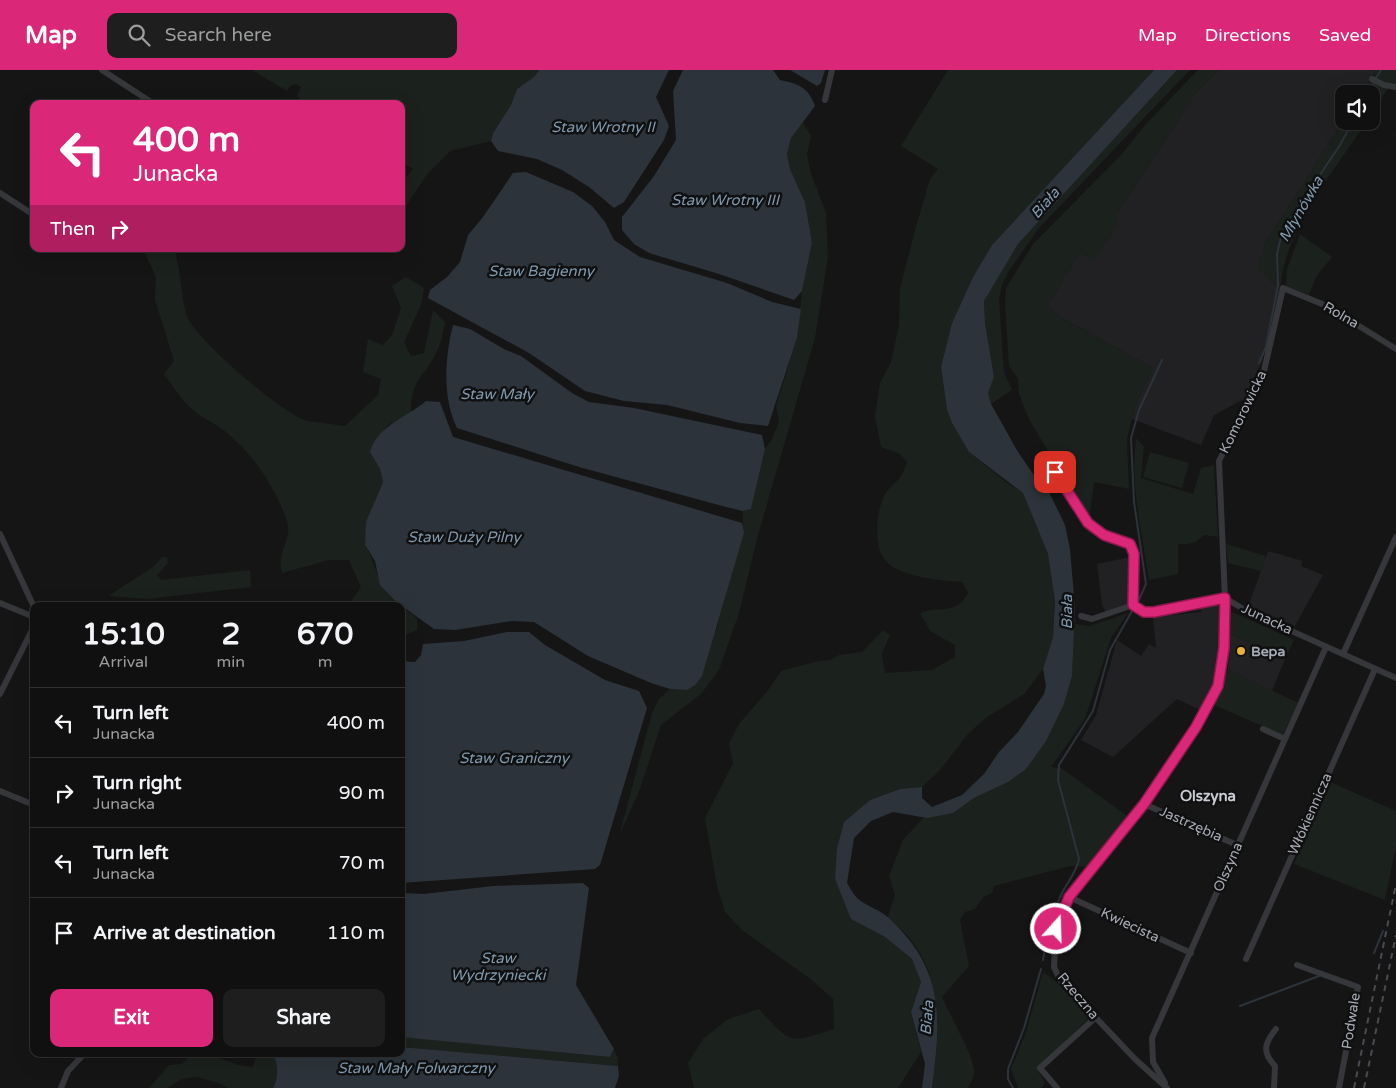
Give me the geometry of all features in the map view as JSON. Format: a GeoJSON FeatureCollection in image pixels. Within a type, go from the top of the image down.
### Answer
{"type":"FeatureCollection","features":[{"type":"Feature","properties":{"kind":"street"},"geometry":{"type":"LineString","coordinates":[[102,70],[148,100]]}},
{"type":"Feature","properties":{"kind":"street"},"geometry":{"type":"LineString","coordinates":[[825,100],[832,70]]}},
{"type":"Feature","properties":{"kind":"street"},"geometry":{"type":"LineString","coordinates":[[1372,79],[1379,83],[1396,87]]}},
{"type":"Feature","properties":{"kind":"street"},"geometry":{"type":"LineString","coordinates":[[0,193],[30,212]]}},
{"type":"Feature","properties":{"kind":"street","name":"Rolna"},"geometry":{"type":"LineString","coordinates":[[1283,288],[1327,306],[1396,348]]}},
{"type":"Feature","properties":{"kind":"street","name":"Komorowicka"},"geometry":{"type":"LineString","coordinates":[[1225,598],[1219,461],[1264,371],[1283,288]]}},
{"type":"Feature","properties":{"kind":"street"},"geometry":{"type":"LineString","coordinates":[[1055,472],[1091,526],[1104,535],[1130,544],[1134,554],[1133,605],[1092,619],[1081,616]]}},
{"type":"Feature","properties":{"kind":"street"},"geometry":{"type":"LineString","coordinates":[[0,534],[32,602]]}},
{"type":"Feature","properties":{"kind":"street"},"geometry":{"type":"LineString","coordinates":[[1343,654],[1396,537]]}},
{"type":"Feature","properties":{"kind":"street","name":"Junacka"},"geometry":{"type":"LineString","coordinates":[[1133,605],[1144,612],[1154,612],[1225,598],[1245,610],[1396,678]]}},
{"type":"Feature","properties":{"kind":"street","name":"Rzeczna"},"geometry":{"type":"LineString","coordinates":[[1168,1088],[1095,1018],[1060,980],[1054,967],[1056,929],[1069,897],[1144,804],[1196,727],[1218,686],[1224,648],[1225,598]]}},
{"type":"Feature","properties":{"kind":"street"},"geometry":{"type":"LineString","coordinates":[[0,603],[30,615]]}},
{"type":"Feature","properties":{"kind":"street"},"geometry":{"type":"LineString","coordinates":[[0,694],[30,634]]}},
{"type":"Feature","properties":{"kind":"street","name":"Olszyna"},"geometry":{"type":"LineString","coordinates":[[1168,1088],[1153,1062],[1152,1038],[1326,647]]}},
{"type":"Feature","properties":{"kind":"street","name":"Włókiennicza"},"geometry":{"type":"LineString","coordinates":[[1246,959],[1375,670]]}},
{"type":"Feature","properties":{"kind":"street"},"geometry":{"type":"LineString","coordinates":[[1262,729],[1285,739]]}},
{"type":"Feature","properties":{"kind":"street"},"geometry":{"type":"LineString","coordinates":[[0,791],[30,803]]}},
{"type":"Feature","properties":{"kind":"street","name":"Jastrzębia"},"geometry":{"type":"LineString","coordinates":[[1144,804],[1237,845]]}},
{"type":"Feature","properties":{"kind":"street","name":"Kwiecista"},"geometry":{"type":"LineString","coordinates":[[1069,897],[1191,953]]}},
{"type":"Feature","properties":{"kind":"street","name":"Podwale"},"geometry":{"type":"LineString","coordinates":[[1297,965],[1358,987],[1340,1088]]}},
{"type":"Feature","properties":{"kind":"street"},"geometry":{"type":"LineString","coordinates":[[1057,1088],[1040,1068],[1095,1018]]}},
{"type":"Feature","properties":{"kind":"street"},"geometry":{"type":"LineString","coordinates":[[1274,1088],[1275,1066],[1267,1058],[1264,1049],[1265,1043],[1276,1029]]}},
{"type":"Feature","properties":{"kind":"street"},"geometry":{"type":"LineString","coordinates":[[61,1088],[68,1071],[81,1057]]}},
{"type":"Feature","properties":{"kind":"shaded area"},"geometry":{"type":"Polygon","coordinates":[[[252,70],[539,70],[535,76],[517,89],[511,105],[493,133],[491,141],[450,151],[428,173],[405,207],[405,178],[413,169],[405,164],[405,100],[302,100],[297,97],[301,87],[296,84],[290,86],[287,91],[252,70]]]}},
{"type":"Feature","properties":{"kind":"shaded area"},"geometry":{"type":"Polygon","coordinates":[[[948,70],[1154,70],[992,245],[973,277],[952,323],[941,367],[947,410],[952,423],[969,452],[1006,482],[1023,493],[1048,554],[1055,602],[1053,637],[1043,669],[1024,694],[987,717],[968,734],[940,770],[922,787],[900,789],[870,800],[844,822],[837,848],[851,919],[885,937],[912,959],[921,982],[911,1012],[921,1052],[898,1088],[694,1088],[688,1063],[703,1039],[728,1019],[759,1009],[778,1029],[791,1038],[807,1037],[834,1029],[833,999],[813,981],[742,930],[725,912],[717,886],[705,818],[733,763],[729,744],[739,724],[769,689],[781,671],[814,662],[830,660],[839,655],[862,652],[883,630],[890,635],[882,654],[885,673],[932,670],[955,657],[955,645],[930,631],[920,613],[947,609],[958,605],[968,593],[962,582],[944,581],[910,574],[891,566],[881,554],[877,523],[883,497],[901,476],[907,462],[900,454],[881,447],[875,417],[880,383],[891,362],[899,325],[900,288],[930,179],[938,169],[901,146],[948,70]]]}},
{"type":"Feature","properties":{"kind":"shaded area"},"geometry":{"type":"Polygon","coordinates":[[[1177,70],[1190,70],[1038,229],[1009,271],[1002,285],[999,298],[1004,372],[1012,390],[991,404],[988,393],[994,377],[985,323],[984,301],[991,287],[1018,244],[1177,70]]]}},
{"type":"Feature","properties":{"kind":"shaded area"},"geometry":{"type":"Polygon","coordinates":[[[1198,70],[1219,70],[1194,95],[1116,215],[1117,226],[1094,262],[1080,252],[1048,305],[1060,317],[1153,368],[1136,404],[1127,439],[1129,489],[1094,482],[1089,520],[1029,419],[1019,394],[1018,379],[1009,366],[1005,306],[1006,288],[1033,244],[1121,155],[1146,124],[1198,70]]]}},
{"type":"Feature","properties":{"kind":"shaded area"},"geometry":{"type":"Polygon","coordinates":[[[1219,70],[1376,70],[1367,85],[1335,85],[1335,130],[1338,130],[1265,244],[1258,268],[1280,290],[1262,361],[1244,399],[1214,415],[1201,445],[1132,419],[1136,404],[1153,368],[1060,317],[1048,305],[1080,251],[1094,261],[1116,215],[1194,95],[1219,70]]]}},
{"type":"Feature","properties":{"kind":"shaded area"},"geometry":{"type":"Polygon","coordinates":[[[1376,70],[1396,70],[1396,84],[1389,87],[1380,100],[1380,85],[1367,85],[1376,70]]]}},
{"type":"Feature","properties":{"kind":"shaded area"},"geometry":{"type":"Polygon","coordinates":[[[802,121],[811,136],[807,154],[810,171],[826,213],[828,257],[815,338],[758,535],[739,613],[719,670],[701,694],[661,725],[640,789],[619,836],[652,713],[659,699],[670,689],[687,690],[717,627],[743,533],[743,511],[751,509],[765,449],[772,439],[779,421],[776,406],[797,338],[802,291],[812,243],[805,202],[790,169],[787,154],[791,138],[802,121]]]}},
{"type":"Feature","properties":{"kind":"shaded area"},"geometry":{"type":"Polygon","coordinates":[[[1338,130],[1361,130],[1326,181],[1301,223],[1284,267],[1280,290],[1257,268],[1265,244],[1338,130]]]}},
{"type":"Feature","properties":{"kind":"shaded area"},"geometry":{"type":"Polygon","coordinates":[[[1300,234],[1332,257],[1316,277],[1309,295],[1286,286],[1287,269],[1300,234]]]}},
{"type":"Feature","properties":{"kind":"shaded area"},"geometry":{"type":"Polygon","coordinates":[[[144,252],[175,252],[187,316],[194,327],[222,358],[261,391],[296,416],[307,421],[345,426],[378,395],[381,379],[363,372],[368,339],[383,345],[392,335],[401,308],[392,286],[406,277],[424,288],[421,305],[404,342],[411,356],[424,353],[433,310],[445,322],[440,343],[433,359],[413,391],[411,413],[388,425],[370,452],[380,469],[383,482],[375,500],[365,545],[382,585],[396,602],[351,602],[361,587],[349,560],[329,560],[282,573],[281,558],[288,534],[287,521],[263,473],[237,442],[189,406],[164,374],[174,361],[155,300],[156,277],[144,252]]]}},
{"type":"Feature","properties":{"kind":"shaded area"},"geometry":{"type":"Polygon","coordinates":[[[1136,438],[1144,447],[1141,478],[1193,494],[1201,468],[1214,465],[1218,537],[1204,535],[1192,543],[1178,544],[1178,574],[1149,580],[1136,491],[1136,438]]]}},
{"type":"Feature","properties":{"kind":"shaded area"},"geometry":{"type":"Polygon","coordinates":[[[1150,452],[1189,463],[1182,488],[1143,477],[1150,452]]]}},
{"type":"Feature","properties":{"kind":"shaded area"},"geometry":{"type":"Polygon","coordinates":[[[1226,544],[1266,556],[1261,571],[1228,563],[1226,544]]]}},
{"type":"Feature","properties":{"kind":"shaded area"},"geometry":{"type":"Polygon","coordinates":[[[1268,551],[1303,561],[1301,566],[1323,575],[1295,626],[1248,607],[1268,551]]]}},
{"type":"Feature","properties":{"kind":"shaded area"},"geometry":{"type":"Polygon","coordinates":[[[162,557],[167,557],[168,563],[157,575],[161,580],[250,570],[251,587],[148,599],[108,596],[153,567],[162,557]]]}},
{"type":"Feature","properties":{"kind":"shaded area"},"geometry":{"type":"Polygon","coordinates":[[[1130,557],[1132,565],[1128,604],[1106,612],[1102,605],[1097,564],[1130,557]]]}},
{"type":"Feature","properties":{"kind":"shaded area"},"geometry":{"type":"Polygon","coordinates":[[[1221,605],[1219,665],[1215,685],[1202,711],[1177,699],[1113,757],[1081,740],[1096,715],[1117,640],[1141,656],[1149,644],[1156,648],[1153,618],[1157,615],[1172,612],[1173,615],[1201,612],[1200,606],[1221,605]]]}},
{"type":"Feature","properties":{"kind":"shaded area"},"geometry":{"type":"Polygon","coordinates":[[[405,609],[417,618],[417,630],[405,635],[405,609]]]}},
{"type":"Feature","properties":{"kind":"shaded area"},"geometry":{"type":"Polygon","coordinates":[[[1230,611],[1294,640],[1285,659],[1229,633],[1230,611]]]}},
{"type":"Feature","properties":{"kind":"shaded area"},"geometry":{"type":"Polygon","coordinates":[[[1128,613],[1111,638],[1085,719],[1051,767],[1061,768],[1130,818],[1087,867],[1070,866],[994,886],[992,893],[983,897],[975,909],[965,912],[960,921],[969,966],[942,997],[971,1059],[974,1075],[968,1088],[932,1088],[937,1030],[937,1010],[934,992],[929,973],[921,956],[908,936],[888,917],[895,895],[889,876],[903,840],[923,818],[953,813],[974,798],[1008,782],[1072,676],[1074,624],[1090,626],[1128,613]]]}},
{"type":"Feature","properties":{"kind":"shaded area"},"geometry":{"type":"Polygon","coordinates":[[[1229,633],[1285,659],[1272,691],[1228,669],[1229,633]]]}},
{"type":"Feature","properties":{"kind":"shaded area"},"geometry":{"type":"Polygon","coordinates":[[[1228,669],[1298,703],[1283,735],[1214,705],[1228,669]]]}},
{"type":"Feature","properties":{"kind":"shaded area"},"geometry":{"type":"Polygon","coordinates":[[[1330,782],[1396,811],[1396,846],[1385,900],[1294,864],[1330,782]]]}},
{"type":"Feature","properties":{"kind":"shaded area"},"geometry":{"type":"Polygon","coordinates":[[[1043,972],[1062,988],[1090,1017],[1037,1069],[1045,1083],[1041,1088],[1018,1088],[1011,1069],[1026,1032],[1043,972]]]}},
{"type":"Feature","properties":{"kind":"shaded area"},"geometry":{"type":"Polygon","coordinates":[[[405,1036],[610,1057],[614,1049],[618,1058],[618,1066],[405,1047],[405,1036]]]}},
{"type":"Feature","properties":{"kind":"shaded area"},"geometry":{"type":"Polygon","coordinates":[[[190,1057],[216,1057],[239,1065],[253,1067],[256,1057],[274,1057],[277,1071],[273,1088],[228,1088],[219,1083],[197,1077],[182,1079],[167,1088],[149,1088],[169,1065],[182,1064],[190,1057]]]}},
{"type":"Feature","properties":{"kind":"water","name":"Staw Wrotny II"},"geometry":{"type":"Polygon","coordinates":[[[539,70],[669,70],[656,97],[669,126],[664,140],[624,202],[614,208],[589,187],[562,170],[537,159],[498,151],[491,141],[493,133],[511,105],[517,89],[535,76],[539,70]]]}},
{"type":"Feature","properties":{"kind":"water","name":"Staw Wrotny III"},"geometry":{"type":"Polygon","coordinates":[[[683,70],[773,70],[780,80],[792,83],[806,90],[815,106],[791,138],[787,154],[790,169],[805,202],[812,243],[802,291],[794,300],[719,274],[649,253],[634,244],[622,230],[622,217],[654,176],[676,140],[673,91],[683,70]]]}},
{"type":"Feature","properties":{"kind":"water"},"geometry":{"type":"Polygon","coordinates":[[[790,70],[825,70],[821,83],[817,86],[790,70]]]}},
{"type":"Feature","properties":{"kind":"water","name":"Biała"},"geometry":{"type":"Polygon","coordinates":[[[1154,70],[1177,70],[1018,244],[984,301],[985,323],[994,377],[988,393],[991,404],[1018,452],[1040,484],[1048,490],[1065,525],[1070,549],[1075,608],[1072,676],[1064,704],[1046,741],[1026,769],[1008,782],[974,798],[953,813],[927,818],[893,812],[871,821],[854,838],[847,883],[858,899],[890,919],[908,938],[930,977],[935,997],[937,1039],[932,1088],[922,1088],[925,1064],[911,1012],[921,982],[912,959],[885,937],[851,919],[835,879],[837,848],[844,822],[870,800],[900,789],[922,787],[922,798],[932,807],[962,795],[984,774],[999,752],[1018,732],[1044,694],[1046,686],[1043,669],[1053,637],[1055,602],[1048,554],[1023,493],[969,452],[952,423],[947,410],[941,367],[952,323],[973,277],[992,245],[1154,70]]]}},
{"type":"Feature","properties":{"kind":"water","name":"Staw Bagienny"},"geometry":{"type":"Polygon","coordinates":[[[526,172],[573,192],[592,206],[605,222],[614,240],[640,257],[727,283],[772,302],[801,309],[797,338],[768,426],[740,423],[667,405],[624,401],[585,391],[529,353],[428,298],[430,290],[447,277],[460,262],[468,235],[483,217],[513,173],[526,172]]]}},
{"type":"Feature","properties":{"kind":"water","name":"Staw Mały"},"geometry":{"type":"Polygon","coordinates":[[[453,325],[470,329],[504,349],[521,356],[572,393],[589,402],[634,408],[762,435],[765,449],[751,509],[743,511],[726,507],[579,467],[457,428],[449,404],[446,377],[448,350],[453,325]]]}},
{"type":"Feature","properties":{"kind":"water","name":"Staw Duży Pilny"},"geometry":{"type":"Polygon","coordinates":[[[426,401],[440,402],[453,437],[742,523],[744,533],[702,676],[695,685],[687,690],[670,689],[651,683],[588,656],[534,622],[512,621],[455,630],[434,629],[405,608],[405,602],[395,601],[380,585],[375,561],[365,545],[366,522],[383,482],[380,469],[370,452],[379,435],[426,401]]]}},
{"type":"Feature","properties":{"kind":"water","name":"Staw Graniczny"},"geometry":{"type":"Polygon","coordinates":[[[507,632],[529,632],[545,645],[605,680],[639,691],[647,708],[600,865],[595,869],[405,883],[405,661],[415,662],[421,655],[423,644],[464,641],[507,632]]]}},
{"type":"Feature","properties":{"kind":"water","name":"Staw Wydrzyniecki"},"geometry":{"type":"Polygon","coordinates":[[[583,883],[589,888],[576,985],[614,1049],[610,1057],[405,1037],[405,893],[424,894],[493,886],[583,883]]]}},
{"type":"Feature","properties":{"kind":"water","name":"Staw Mały Folwarczny"},"geometry":{"type":"Polygon","coordinates":[[[405,1047],[618,1066],[619,1076],[615,1088],[273,1088],[276,1080],[274,1057],[405,1057],[405,1047]]]}},
{"type":"Feature","properties":{"kind":"waterway","name":"Młynówka"},"geometry":{"type":"LineString","coordinates":[[1376,78],[1381,70]]}},
{"type":"Feature","properties":{"kind":"waterway","name":"Młynówka"},"geometry":{"type":"LineString","coordinates":[[1259,363],[1266,347],[1278,285],[1277,254],[1281,237],[1293,215],[1348,130]]}},
{"type":"Feature","properties":{"kind":"waterway"},"geometry":{"type":"LineString","coordinates":[[1137,604],[1146,584],[1134,502],[1131,438],[1139,410],[1162,360]]}},
{"type":"Feature","properties":{"kind":"waterway"},"geometry":{"type":"LineString","coordinates":[[1043,960],[1052,918],[1079,859],[1058,780],[1059,765],[1093,711],[1110,650],[1132,611]]}},
{"type":"Feature","properties":{"kind":"waterway"},"geometry":{"type":"LineString","coordinates":[[1374,953],[1383,931]]}},
{"type":"Feature","properties":{"kind":"waterway"},"geometry":{"type":"LineString","coordinates":[[1013,1088],[1008,1079],[1008,1069],[1024,1028],[1041,969]]}},
{"type":"Feature","properties":{"kind":"waterway"},"geometry":{"type":"LineString","coordinates":[[1240,1006],[1319,976]]}},
{"type":"Feature","properties":{"kind":"railway"},"geometry":{"type":"LineString","coordinates":[[1354,1088],[1396,884]]}},
{"type":"Feature","properties":{"kind":"railway"},"geometry":{"type":"LineString","coordinates":[[1364,1088],[1396,935]]}},
{"type":"Feature","properties":{"kind":"place","name":"Bepa"},"geometry":{"type":"Point","coordinates":[1241,651]}},
{"type":"Feature","properties":{"kind":"district","name":"Olszyna"},"geometry":{"type":"Point","coordinates":[1208,796]}},
{"type":"Feature","properties":{"kind":"route"},"geometry":{"type":"LineString","coordinates":[[1055,472],[1088,523],[1095,530],[1130,544],[1134,554],[1135,568],[1133,605],[1138,610],[1154,612],[1225,598],[1224,648],[1218,686],[1196,727],[1134,819],[1069,897],[1056,929]]}}]}
